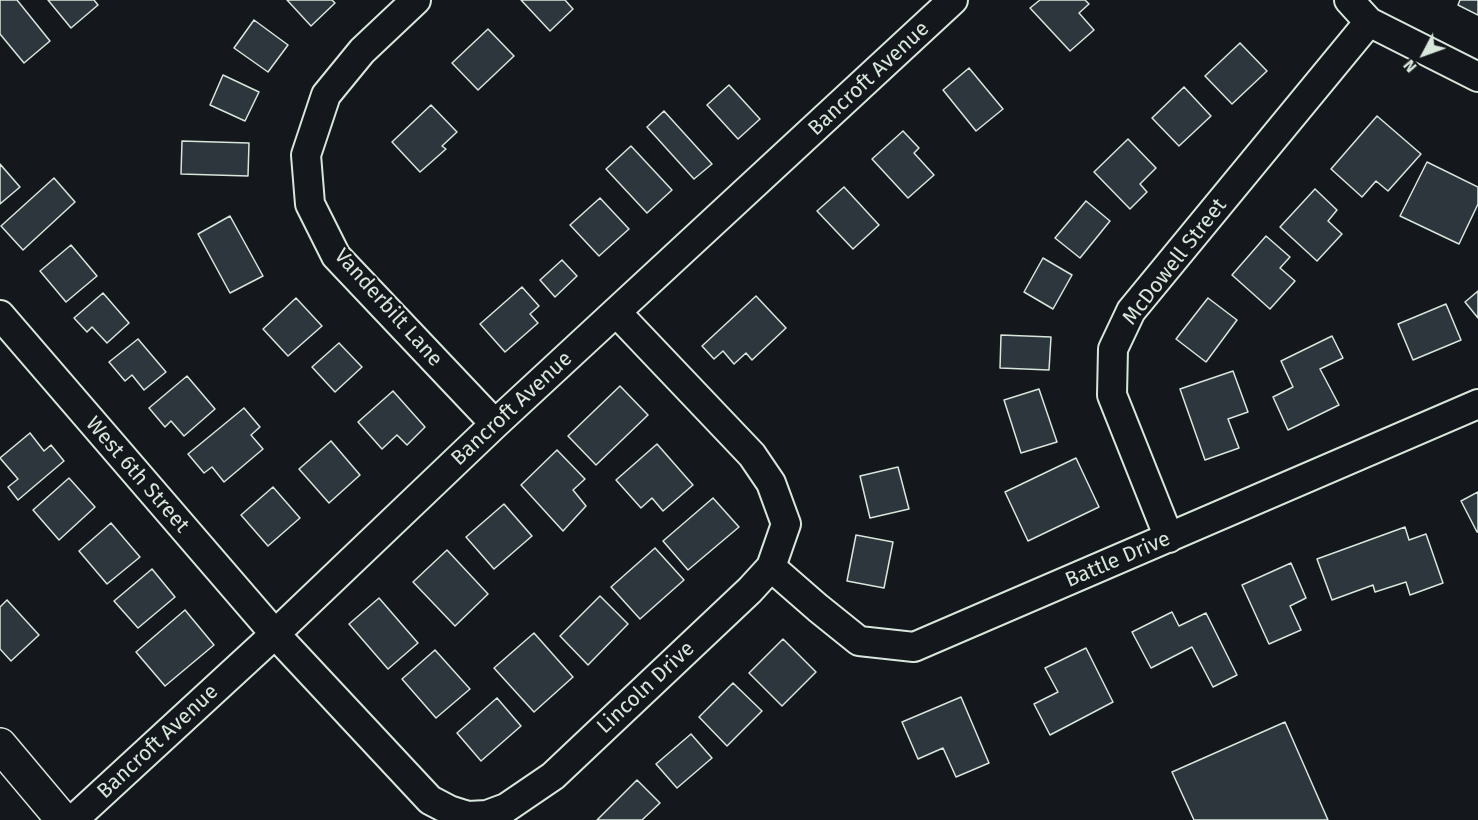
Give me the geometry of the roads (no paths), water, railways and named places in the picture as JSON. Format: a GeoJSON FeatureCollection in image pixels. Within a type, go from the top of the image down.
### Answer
{"type":"FeatureCollection","features":[{"type":"Feature","properties":{"kind":"main road"},"geometry":{"type":"LineString","coordinates":[[0,745],[63,820]]}},
{"type":"Feature","properties":{"kind":"street","name":"Vanderbilt Lane"},"geometry":{"type":"LineString","coordinates":[[416,0],[362,51],[326,95],[306,155],[310,204],[336,256],[495,424]]}},
{"type":"Feature","properties":{"kind":"street"},"geometry":{"type":"LineString","coordinates":[[1349,0],[1369,22],[1478,77]]}},
{"type":"Feature","properties":{"kind":"street","name":"Bancroft Avenue"},"geometry":{"type":"LineString","coordinates":[[73,820],[274,634],[495,424],[617,313],[939,4]]}},
{"type":"Feature","properties":{"kind":"street","name":"McDowell Street"},"geometry":{"type":"LineString","coordinates":[[1169,538],[1113,394],[1113,349],[1131,311],[1369,22]]}},
{"type":"Feature","properties":{"kind":"street","name":"Lincoln Drive"},"geometry":{"type":"LineString","coordinates":[[274,634],[430,800],[449,810],[468,816],[487,815],[507,808],[554,776],[750,590],[771,567],[786,524],[771,483],[752,456],[617,313]]}},
{"type":"Feature","properties":{"kind":"street","name":"West 6th Street"},"geometry":{"type":"LineString","coordinates":[[0,315],[274,634]]}},
{"type":"Feature","properties":{"kind":"street","name":"Battle Drive"},"geometry":{"type":"LineString","coordinates":[[771,567],[859,641],[914,647],[1478,404]]}}]}
